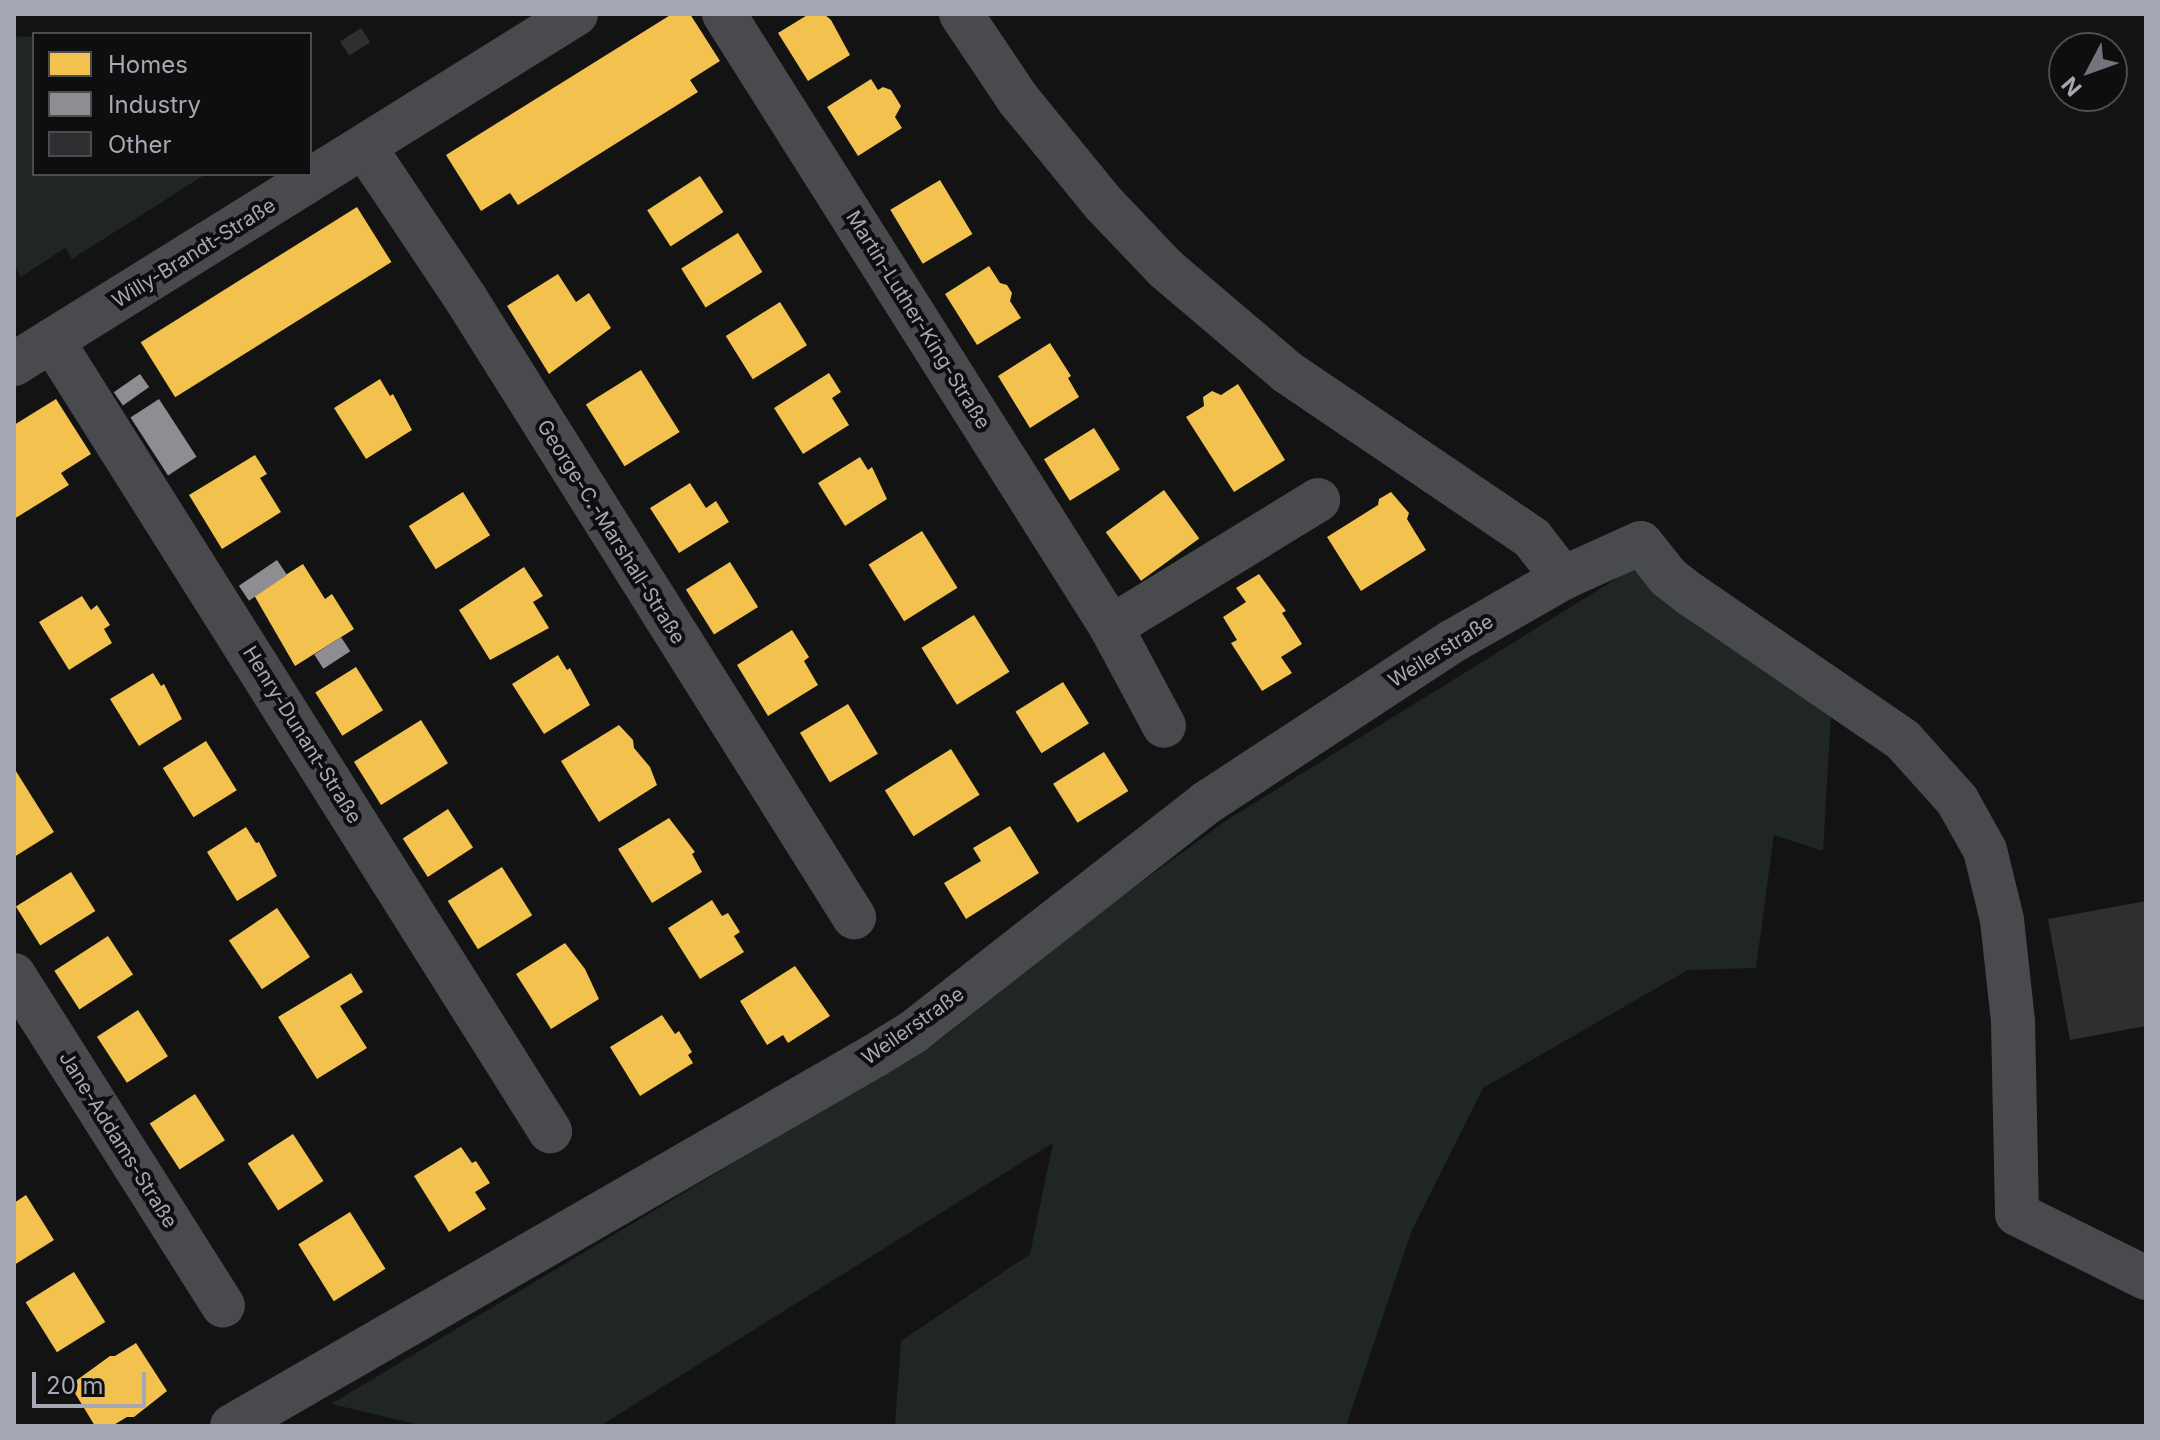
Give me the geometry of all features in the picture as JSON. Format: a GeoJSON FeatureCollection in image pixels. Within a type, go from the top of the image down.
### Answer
{"type":"FeatureCollection","features":[{"type":"Feature","properties":{"kind":"street","name":"Willy-Brandt-Straße"},"geometry":{"type":"LineString","coordinates":[[14,364],[576,14]]}},
{"type":"Feature","properties":{"kind":"street","name":"Martin-Luther-King-Straße"},"geometry":{"type":"LineString","coordinates":[[724,14],[1111,627],[1164,726]]}},
{"type":"Feature","properties":{"kind":"street"},"geometry":{"type":"LineString","coordinates":[[961,14],[1018,99],[1104,204],[1166,269],[1287,372],[1532,538],[1563,578]]}},
{"type":"Feature","properties":{"kind":"street","name":"George-C.-Marshall-Straße"},"geometry":{"type":"LineString","coordinates":[[365,148],[474,312],[854,917]]}},
{"type":"Feature","properties":{"kind":"street","name":"Henry-Dunant-Straße"},"geometry":{"type":"LineString","coordinates":[[52,340],[550,1131]]}},
{"type":"Feature","properties":{"kind":"street"},"geometry":{"type":"LineString","coordinates":[[1111,627],[1318,500]]}},
{"type":"Feature","properties":{"kind":"street","name":"Weilerstraße"},"geometry":{"type":"LineString","coordinates":[[232,1426],[913,1032],[1206,803],[1453,641],[1563,578],[1641,543],[1668,577],[1690,594],[1903,740],[1957,800],[1985,850],[2002,920],[2013,1022],[2017,1214],[2146,1278]]}},
{"type":"Feature","properties":{"kind":"street","name":"Jane-Addams-Straße"},"geometry":{"type":"LineString","coordinates":[[14,975],[223,1305]]}},
{"type":"Feature","properties":{"kind":"shaded area"},"geometry":{"type":"Polygon","coordinates":[[[14,36],[32,37],[32,176],[203,176],[72,259],[65,248],[21,277],[14,265],[14,36]]]}},
{"type":"Feature","properties":{"kind":"shaded area"},"geometry":{"type":"Polygon","coordinates":[[[1632,569],[1697,626],[1831,717],[1823,851],[1774,835],[1756,968],[1688,970],[1483,1088],[1412,1230],[1346,1426],[895,1426],[901,1341],[1030,1254],[1053,1143],[600,1426],[424,1426],[331,1404],[942,1038],[1121,897],[1227,820],[1632,569]]]}},
{"type":"Feature","properties":{"kind":"building: Homes"},"geometry":{"type":"Polygon","coordinates":[[[672,14],[690,14],[720,61],[690,80],[698,92],[518,205],[510,193],[481,211],[446,155],[672,14]]]}},
{"type":"Feature","properties":{"kind":"building: Homes"},"geometry":{"type":"Polygon","coordinates":[[[809,14],[824,14],[831,20],[850,55],[808,81],[778,33],[809,14]]]}},
{"type":"Feature","properties":{"kind":"building: Homes"},"geometry":{"type":"Polygon","coordinates":[[[871,79],[878,90],[883,87],[891,90],[901,106],[895,117],[902,128],[858,156],[827,107],[871,79]]]}},
{"type":"Feature","properties":{"kind":"building: Homes"},"geometry":{"type":"Polygon","coordinates":[[[700,176],[723,212],[671,246],[647,210],[700,176]]]}},
{"type":"Feature","properties":{"kind":"building: Homes"},"geometry":{"type":"Polygon","coordinates":[[[940,180],[972,234],[923,264],[890,210],[940,180]]]}},
{"type":"Feature","properties":{"kind":"building: Homes"},"geometry":{"type":"Polygon","coordinates":[[[357,207],[391,262],[175,397],[141,342],[357,207]]]}},
{"type":"Feature","properties":{"kind":"building: Homes"},"geometry":{"type":"Polygon","coordinates":[[[738,233],[762,272],[706,308],[681,269],[738,233]]]}},
{"type":"Feature","properties":{"kind":"building: Homes"},"geometry":{"type":"Polygon","coordinates":[[[989,266],[1000,283],[1007,285],[1012,293],[1010,301],[1021,318],[977,345],[945,294],[989,266]]]}},
{"type":"Feature","properties":{"kind":"building: Homes"},"geometry":{"type":"Polygon","coordinates":[[[558,274],[576,302],[589,293],[611,328],[549,374],[507,306],[558,274]]]}},
{"type":"Feature","properties":{"kind":"building: Homes"},"geometry":{"type":"Polygon","coordinates":[[[780,302],[807,345],[753,379],[726,336],[780,302]]]}},
{"type":"Feature","properties":{"kind":"building: Homes"},"geometry":{"type":"Polygon","coordinates":[[[1050,343],[1071,376],[1068,378],[1079,397],[1030,428],[998,376],[1050,343]]]}},
{"type":"Feature","properties":{"kind":"building: Homes"},"geometry":{"type":"Polygon","coordinates":[[[641,370],[680,432],[625,466],[586,404],[641,370]]]}},
{"type":"Feature","properties":{"kind":"building: Homes"},"geometry":{"type":"Polygon","coordinates":[[[829,373],[841,392],[832,398],[849,425],[803,454],[774,408],[829,373]]]}},
{"type":"Feature","properties":{"kind":"building: Homes"},"geometry":{"type":"Polygon","coordinates":[[[380,379],[390,396],[393,394],[412,430],[366,459],[334,408],[380,379]]]}},
{"type":"Feature","properties":{"kind":"building: Homes"},"geometry":{"type":"Polygon","coordinates":[[[1238,384],[1285,460],[1234,492],[1186,417],[1204,406],[1203,397],[1212,391],[1221,395],[1238,384]]]}},
{"type":"Feature","properties":{"kind":"building: Homes"},"geometry":{"type":"Polygon","coordinates":[[[56,399],[91,454],[61,473],[69,485],[14,519],[14,425],[56,399]]]}},
{"type":"Feature","properties":{"kind":"building: Homes"},"geometry":{"type":"Polygon","coordinates":[[[1094,428],[1120,470],[1070,501],[1044,459],[1094,428]]]}},
{"type":"Feature","properties":{"kind":"building: Homes"},"geometry":{"type":"Polygon","coordinates":[[[255,455],[267,474],[260,478],[281,512],[222,549],[189,495],[255,455]]]}},
{"type":"Feature","properties":{"kind":"building: Homes"},"geometry":{"type":"Polygon","coordinates":[[[860,457],[868,470],[872,467],[887,499],[845,526],[818,483],[860,457]]]}},
{"type":"Feature","properties":{"kind":"building: Homes"},"geometry":{"type":"Polygon","coordinates":[[[690,483],[706,508],[716,501],[729,522],[679,553],[650,508],[690,483]]]}},
{"type":"Feature","properties":{"kind":"building: Homes"},"geometry":{"type":"Polygon","coordinates":[[[1164,490],[1199,539],[1141,581],[1106,532],[1164,490]]]}},
{"type":"Feature","properties":{"kind":"building: Homes"},"geometry":{"type":"Polygon","coordinates":[[[463,492],[490,535],[436,569],[409,526],[463,492]]]}},
{"type":"Feature","properties":{"kind":"building: Homes"},"geometry":{"type":"Polygon","coordinates":[[[1391,492],[1409,513],[1407,519],[1426,550],[1361,591],[1327,537],[1378,505],[1379,499],[1391,492]]]}},
{"type":"Feature","properties":{"kind":"building: Homes"},"geometry":{"type":"Polygon","coordinates":[[[922,531],[958,588],[904,621],[869,564],[922,531]]]}},
{"type":"Feature","properties":{"kind":"building: Homes"},"geometry":{"type":"Polygon","coordinates":[[[730,562],[758,607],[714,635],[686,590],[730,562]]]}},
{"type":"Feature","properties":{"kind":"building: Homes"},"geometry":{"type":"Polygon","coordinates":[[[303,564],[325,599],[332,594],[354,629],[295,666],[254,595],[303,564]]]}},
{"type":"Feature","properties":{"kind":"building: Homes"},"geometry":{"type":"Polygon","coordinates":[[[524,567],[543,596],[533,602],[549,628],[490,660],[459,610],[524,567]]]}},
{"type":"Feature","properties":{"kind":"building: Homes"},"geometry":{"type":"Polygon","coordinates":[[[1259,574],[1286,611],[1282,613],[1302,644],[1281,657],[1292,673],[1262,691],[1231,643],[1237,640],[1223,617],[1246,602],[1236,588],[1259,574]]]}},
{"type":"Feature","properties":{"kind":"building: Homes"},"geometry":{"type":"Polygon","coordinates":[[[82,596],[91,610],[97,605],[110,625],[104,629],[112,643],[69,670],[39,622],[82,596]]]}},
{"type":"Feature","properties":{"kind":"building: Homes"},"geometry":{"type":"Polygon","coordinates":[[[974,615],[1010,672],[957,705],[921,648],[974,615]]]}},
{"type":"Feature","properties":{"kind":"building: Homes"},"geometry":{"type":"Polygon","coordinates":[[[792,630],[809,657],[804,661],[818,685],[768,716],[737,665],[792,630]]]}},
{"type":"Feature","properties":{"kind":"building: Homes"},"geometry":{"type":"Polygon","coordinates":[[[558,655],[567,670],[570,668],[590,705],[544,734],[512,684],[558,655]]]}},
{"type":"Feature","properties":{"kind":"building: Homes"},"geometry":{"type":"Polygon","coordinates":[[[356,667],[383,710],[342,736],[315,692],[356,667]]]}},
{"type":"Feature","properties":{"kind":"building: Homes"},"geometry":{"type":"Polygon","coordinates":[[[153,673],[161,686],[164,684],[182,719],[139,746],[110,699],[153,673]]]}},
{"type":"Feature","properties":{"kind":"building: Homes"},"geometry":{"type":"Polygon","coordinates":[[[1063,682],[1089,724],[1041,753],[1016,712],[1063,682]]]}},
{"type":"Feature","properties":{"kind":"building: Homes"},"geometry":{"type":"Polygon","coordinates":[[[848,704],[878,754],[830,783],[800,733],[848,704]]]}},
{"type":"Feature","properties":{"kind":"building: Homes"},"geometry":{"type":"Polygon","coordinates":[[[421,720],[448,763],[381,805],[354,762],[421,720]]]}},
{"type":"Feature","properties":{"kind":"building: Homes"},"geometry":{"type":"Polygon","coordinates":[[[619,725],[633,740],[634,748],[650,767],[657,785],[599,822],[561,761],[619,725]]]}},
{"type":"Feature","properties":{"kind":"building: Homes"},"geometry":{"type":"Polygon","coordinates":[[[206,741],[237,790],[193,817],[163,768],[206,741]]]}},
{"type":"Feature","properties":{"kind":"building: Homes"},"geometry":{"type":"Polygon","coordinates":[[[951,749],[980,795],[913,836],[885,790],[951,749]]]}},
{"type":"Feature","properties":{"kind":"building: Homes"},"geometry":{"type":"Polygon","coordinates":[[[1104,752],[1128,791],[1077,823],[1053,784],[1104,752]]]}},
{"type":"Feature","properties":{"kind":"building: Homes"},"geometry":{"type":"Polygon","coordinates":[[[14,768],[54,832],[14,857],[14,768]]]}},
{"type":"Feature","properties":{"kind":"building: Homes"},"geometry":{"type":"Polygon","coordinates":[[[448,809],[473,848],[428,877],[403,838],[448,809]]]}},
{"type":"Feature","properties":{"kind":"building: Homes"},"geometry":{"type":"Polygon","coordinates":[[[669,818],[695,852],[692,854],[702,872],[652,903],[618,849],[669,818]]]}},
{"type":"Feature","properties":{"kind":"building: Homes"},"geometry":{"type":"Polygon","coordinates":[[[1010,826],[1039,873],[966,919],[944,883],[981,861],[973,848],[1010,826]]]}},
{"type":"Feature","properties":{"kind":"building: Homes"},"geometry":{"type":"Polygon","coordinates":[[[246,827],[256,843],[259,842],[277,876],[237,901],[207,852],[246,827]]]}},
{"type":"Feature","properties":{"kind":"building: Homes"},"geometry":{"type":"Polygon","coordinates":[[[502,867],[532,915],[478,949],[448,901],[502,867]]]}},
{"type":"Feature","properties":{"kind":"building: Homes"},"geometry":{"type":"Polygon","coordinates":[[[71,872],[95,911],[40,945],[16,906],[71,872]]]}},
{"type":"Feature","properties":{"kind":"building: Homes"},"geometry":{"type":"Polygon","coordinates":[[[712,900],[722,916],[728,913],[740,932],[734,936],[744,952],[700,979],[668,928],[712,900]]]}},
{"type":"Feature","properties":{"kind":"building: Homes"},"geometry":{"type":"Polygon","coordinates":[[[277,908],[310,957],[262,989],[229,940],[277,908]]]}},
{"type":"Feature","properties":{"kind":"building: Homes"},"geometry":{"type":"Polygon","coordinates":[[[108,936],[133,975],[79,1009],[54,971],[108,936]]]}},
{"type":"Feature","properties":{"kind":"building: Homes"},"geometry":{"type":"Polygon","coordinates":[[[565,943],[585,969],[599,999],[551,1029],[516,974],[565,943]]]}},
{"type":"Feature","properties":{"kind":"building: Homes"},"geometry":{"type":"Polygon","coordinates":[[[795,966],[830,1016],[788,1043],[783,1035],[767,1045],[740,1001],[795,966]]]}},
{"type":"Feature","properties":{"kind":"building: Homes"},"geometry":{"type":"Polygon","coordinates":[[[351,973],[363,992],[340,1006],[367,1048],[317,1079],[278,1017],[351,973]]]}},
{"type":"Feature","properties":{"kind":"building: Homes"},"geometry":{"type":"Polygon","coordinates":[[[138,1010],[168,1056],[127,1083],[97,1037],[138,1010]]]}},
{"type":"Feature","properties":{"kind":"building: Homes"},"geometry":{"type":"Polygon","coordinates":[[[662,1015],[675,1034],[679,1031],[692,1052],[688,1055],[693,1063],[640,1096],[610,1047],[662,1015]]]}},
{"type":"Feature","properties":{"kind":"building: Homes"},"geometry":{"type":"Polygon","coordinates":[[[195,1094],[225,1140],[180,1170],[150,1123],[195,1094]]]}},
{"type":"Feature","properties":{"kind":"building: Homes"},"geometry":{"type":"Polygon","coordinates":[[[293,1134],[323,1181],[278,1210],[248,1163],[293,1134]]]}},
{"type":"Feature","properties":{"kind":"building: Homes"},"geometry":{"type":"Polygon","coordinates":[[[461,1147],[472,1163],[476,1161],[490,1183],[475,1192],[486,1209],[449,1232],[414,1176],[461,1147]]]}},
{"type":"Feature","properties":{"kind":"building: Homes"},"geometry":{"type":"Polygon","coordinates":[[[26,1195],[54,1240],[14,1265],[14,1203],[26,1195]]]}},
{"type":"Feature","properties":{"kind":"building: Homes"},"geometry":{"type":"Polygon","coordinates":[[[350,1212],[386,1269],[334,1301],[298,1244],[350,1212]]]}},
{"type":"Feature","properties":{"kind":"building: Homes"},"geometry":{"type":"Polygon","coordinates":[[[74,1272],[105,1322],[57,1352],[26,1302],[74,1272]]]}},
{"type":"Feature","properties":{"kind":"building: Homes"},"geometry":{"type":"Polygon","coordinates":[[[136,1343],[167,1391],[134,1417],[127,1417],[112,1426],[95,1426],[70,1385],[110,1356],[136,1343]]]}},
{"type":"Feature","properties":{"kind":"building: Industry"},"geometry":{"type":"Polygon","coordinates":[[[140,374],[149,387],[123,405],[114,392],[140,374]]]}},
{"type":"Feature","properties":{"kind":"building: Industry"},"geometry":{"type":"Polygon","coordinates":[[[159,399],[197,457],[168,475],[130,418],[159,399]]]}},
{"type":"Feature","properties":{"kind":"building: Industry"},"geometry":{"type":"Polygon","coordinates":[[[277,560],[287,575],[249,601],[239,586],[277,560]]]}},
{"type":"Feature","properties":{"kind":"building: Industry"},"geometry":{"type":"Polygon","coordinates":[[[341,637],[350,651],[323,669],[314,654],[341,637]]]}},
{"type":"Feature","properties":{"kind":"building: Other"},"geometry":{"type":"Polygon","coordinates":[[[361,28],[370,42],[349,56],[340,42],[361,28]]]}},
{"type":"Feature","properties":{"kind":"building: Other"},"geometry":{"type":"Polygon","coordinates":[[[2146,901],[2146,1026],[2070,1040],[2048,919],[2146,901]]]}}]}
